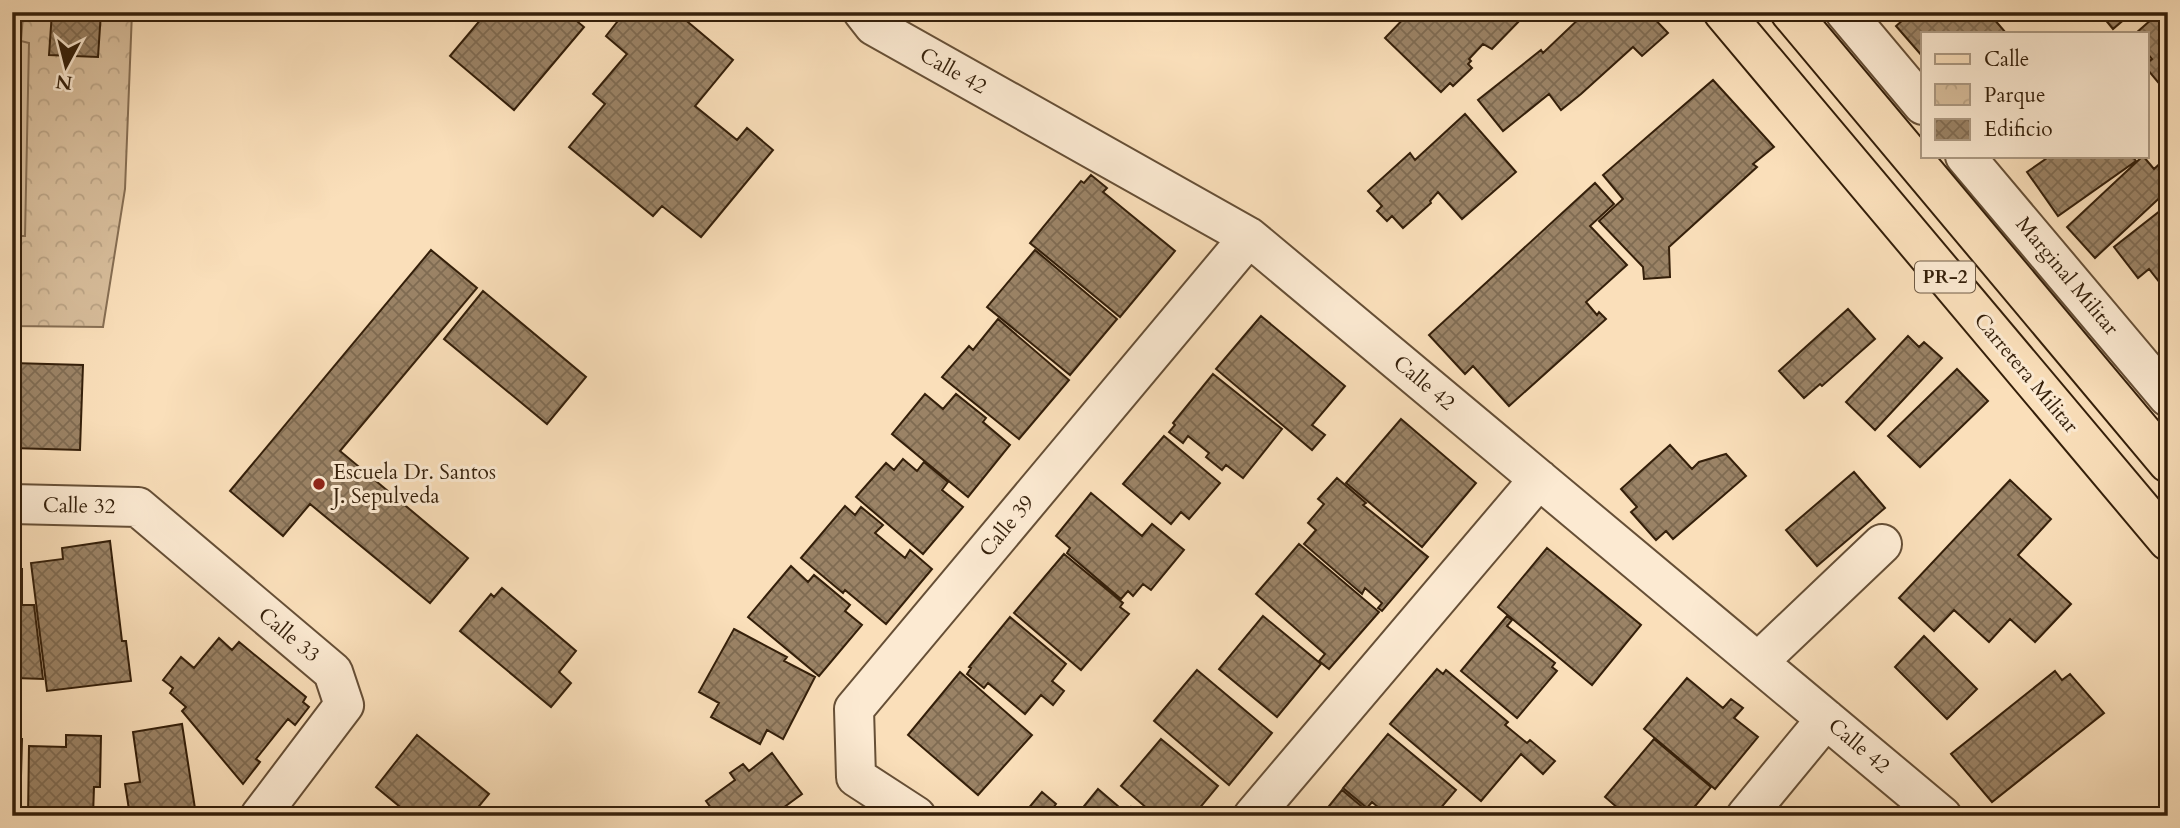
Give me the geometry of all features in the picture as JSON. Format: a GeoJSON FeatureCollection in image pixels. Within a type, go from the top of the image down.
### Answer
{"type":"FeatureCollection","features":[{"type":"Feature","properties":{"kind":"main road","name":"Carretera Militar"},"geometry":{"type":"LineString","coordinates":[[1723,12],[2168,541]]}},
{"type":"Feature","properties":{"kind":"main road","name":"PR-2"},"geometry":{"type":"LineString","coordinates":[[1790,12],[2168,463]]}},
{"type":"Feature","properties":{"kind":"street","name":"Calle 42"},"geometry":{"type":"LineString","coordinates":[[863,12],[874,26],[1250,237],[1942,816]]}},
{"type":"Feature","properties":{"kind":"street"},"geometry":{"type":"LineString","coordinates":[[1845,12],[1921,103]]}},
{"type":"Feature","properties":{"kind":"street","name":"Marginal Militar"},"geometry":{"type":"LineString","coordinates":[[1967,158],[2168,397]]}},
{"type":"Feature","properties":{"kind":"street","name":"Calle 39"},"geometry":{"type":"LineString","coordinates":[[916,816],[856,777],[854,709],[1250,237]]}},
{"type":"Feature","properties":{"kind":"street"},"geometry":{"type":"LineString","coordinates":[[1253,816],[1539,479]]}},
{"type":"Feature","properties":{"kind":"street","name":"Calle 32"},"geometry":{"type":"LineString","coordinates":[[12,504],[138,507],[209,567]]}},
{"type":"Feature","properties":{"kind":"street"},"geometry":{"type":"LineString","coordinates":[[1759,661],[1882,544]]}},
{"type":"Feature","properties":{"kind":"street","name":"Calle 33"},"geometry":{"type":"LineString","coordinates":[[209,567],[332,672],[344,705],[260,816]]}},
{"type":"Feature","properties":{"kind":"street"},"geometry":{"type":"LineString","coordinates":[[1746,816],[1826,719]]}},
{"type":"Feature","properties":{"kind":"green space"},"geometry":{"type":"Polygon","coordinates":[[[12,12],[132,12],[125,189],[103,327],[12,326],[12,12]]]}},
{"type":"Feature","properties":{"kind":"green space"},"geometry":{"type":"Polygon","coordinates":[[[12,12],[30,12],[30,15],[23,15],[21,41],[29,43],[25,236],[12,236],[12,12]]]}},
{"type":"Feature","properties":{"kind":"building"},"geometry":{"type":"Polygon","coordinates":[[[52,12],[101,12],[98,57],[49,55],[52,12]]]}},
{"type":"Feature","properties":{"kind":"building"},"geometry":{"type":"Polygon","coordinates":[[[487,12],[566,12],[584,27],[514,110],[450,56],[487,12]]]}},
{"type":"Feature","properties":{"kind":"building"},"geometry":{"type":"Polygon","coordinates":[[[625,12],[676,12],[733,60],[695,106],[737,140],[747,128],[773,150],[701,237],[662,206],[653,216],[569,147],[605,104],[593,94],[627,54],[606,36],[625,12]]]}},
{"type":"Feature","properties":{"kind":"building"},"geometry":{"type":"Polygon","coordinates":[[[1410,12],[1451,12],[1457,18],[1463,12],[1528,12],[1492,49],[1483,44],[1469,59],[1471,61],[1468,64],[1472,68],[1453,86],[1450,83],[1441,92],[1385,38],[1410,12]]]}},
{"type":"Feature","properties":{"kind":"building"},"geometry":{"type":"Polygon","coordinates":[[[1586,12],[1648,12],[1668,33],[1642,56],[1633,47],[1561,110],[1549,94],[1503,131],[1478,100],[1541,50],[1543,53],[1586,12]]]}},
{"type":"Feature","properties":{"kind":"building"},"geometry":{"type":"Polygon","coordinates":[[[1912,12],[1988,12],[2005,32],[1921,32],[1921,55],[1896,26],[1912,12]]]}},
{"type":"Feature","properties":{"kind":"building"},"geometry":{"type":"Polygon","coordinates":[[[2099,12],[2133,12],[2113,29],[2099,12]]]}},
{"type":"Feature","properties":{"kind":"building"},"geometry":{"type":"Polygon","coordinates":[[[2160,12],[2168,12],[2167,93],[2148,70],[2148,62],[2152,59],[2148,54],[2148,32],[2137,32],[2160,12]]]}},
{"type":"Feature","properties":{"kind":"building"},"geometry":{"type":"Polygon","coordinates":[[[1713,80],[1774,147],[1753,164],[1757,167],[1669,247],[1670,277],[1644,279],[1643,267],[1599,221],[1623,199],[1603,175],[1713,80]]]}},
{"type":"Feature","properties":{"kind":"building"},"geometry":{"type":"Polygon","coordinates":[[[1465,114],[1516,172],[1462,219],[1438,192],[1431,203],[1403,228],[1392,216],[1387,221],[1377,211],[1382,206],[1368,191],[1410,153],[1415,160],[1465,114]]]}},
{"type":"Feature","properties":{"kind":"building"},"geometry":{"type":"Polygon","coordinates":[[[2047,158],[2134,158],[2136,161],[2058,216],[2027,172],[2047,158]]]}},
{"type":"Feature","properties":{"kind":"building"},"geometry":{"type":"Polygon","coordinates":[[[2141,158],[2145,158],[2154,169],[2165,159],[2168,162],[2168,190],[2095,258],[2067,227],[2141,158]]]}},
{"type":"Feature","properties":{"kind":"building"},"geometry":{"type":"Polygon","coordinates":[[[1091,175],[1107,188],[1103,192],[1175,251],[1120,317],[1030,243],[1081,181],[1084,183],[1091,175]]]}},
{"type":"Feature","properties":{"kind":"building"},"geometry":{"type":"Polygon","coordinates":[[[1595,183],[1614,204],[1590,226],[1627,265],[1586,302],[1597,315],[1599,312],[1606,319],[1509,406],[1473,366],[1465,374],[1429,335],[1595,183]]]}},
{"type":"Feature","properties":{"kind":"building"},"geometry":{"type":"Polygon","coordinates":[[[2165,207],[2168,211],[2167,292],[2149,269],[2138,278],[2114,247],[2165,207]]]}},
{"type":"Feature","properties":{"kind":"building"},"geometry":{"type":"Polygon","coordinates":[[[431,250],[477,288],[340,451],[468,558],[430,603],[310,504],[283,536],[230,491],[431,250]]]}},
{"type":"Feature","properties":{"kind":"building"},"geometry":{"type":"Polygon","coordinates":[[[1035,250],[1117,319],[1070,375],[987,307],[1035,250]]]}},
{"type":"Feature","properties":{"kind":"building"},"geometry":{"type":"Polygon","coordinates":[[[483,291],[586,377],[547,424],[444,339],[483,291]]]}},
{"type":"Feature","properties":{"kind":"building"},"geometry":{"type":"Polygon","coordinates":[[[1848,309],[1875,339],[1822,386],[1820,384],[1804,398],[1779,371],[1848,309]]]}},
{"type":"Feature","properties":{"kind":"building"},"geometry":{"type":"Polygon","coordinates":[[[1261,316],[1345,386],[1312,425],[1325,435],[1312,450],[1216,369],[1261,316]]]}},
{"type":"Feature","properties":{"kind":"building"},"geometry":{"type":"Polygon","coordinates":[[[998,319],[1069,380],[1019,439],[942,377],[969,346],[973,350],[998,319]]]}},
{"type":"Feature","properties":{"kind":"building"},"geometry":{"type":"Polygon","coordinates":[[[1908,336],[1919,347],[1924,342],[1942,358],[1875,430],[1846,402],[1908,336]]]}},
{"type":"Feature","properties":{"kind":"building"},"geometry":{"type":"Polygon","coordinates":[[[12,363],[83,365],[80,450],[12,448],[12,363]]]}},
{"type":"Feature","properties":{"kind":"building"},"geometry":{"type":"Polygon","coordinates":[[[1957,369],[1988,401],[1920,467],[1888,436],[1957,369]]]}},
{"type":"Feature","properties":{"kind":"building"},"geometry":{"type":"Polygon","coordinates":[[[1213,374],[1282,429],[1243,478],[1226,465],[1222,470],[1206,457],[1209,453],[1188,436],[1183,443],[1169,432],[1175,425],[1173,423],[1213,374]]]}},
{"type":"Feature","properties":{"kind":"building"},"geometry":{"type":"Polygon","coordinates":[[[925,394],[943,409],[956,394],[986,418],[983,422],[1010,445],[968,497],[892,434],[925,394]]]}},
{"type":"Feature","properties":{"kind":"building"},"geometry":{"type":"Polygon","coordinates":[[[1401,419],[1476,483],[1422,547],[1346,483],[1401,419]]]}},
{"type":"Feature","properties":{"kind":"building"},"geometry":{"type":"Polygon","coordinates":[[[1164,436],[1220,483],[1189,519],[1181,512],[1171,524],[1123,484],[1164,436]]]}},
{"type":"Feature","properties":{"kind":"building"},"geometry":{"type":"Polygon","coordinates":[[[1670,445],[1692,469],[1699,462],[1726,454],[1746,476],[1673,539],[1666,531],[1656,540],[1631,512],[1637,507],[1621,489],[1670,445]]]}},
{"type":"Feature","properties":{"kind":"building"},"geometry":{"type":"Polygon","coordinates":[[[903,459],[917,471],[924,462],[948,482],[942,490],[963,507],[923,554],[856,497],[886,463],[894,470],[903,459]]]}},
{"type":"Feature","properties":{"kind":"building"},"geometry":{"type":"Polygon","coordinates":[[[1854,472],[1885,508],[1817,566],[1786,530],[1854,472]]]}},
{"type":"Feature","properties":{"kind":"building"},"geometry":{"type":"Polygon","coordinates":[[[1337,478],[1366,503],[1363,505],[1428,557],[1382,611],[1378,608],[1382,603],[1365,588],[1362,594],[1304,544],[1316,530],[1308,523],[1324,504],[1318,499],[1337,478]]]}},
{"type":"Feature","properties":{"kind":"building"},"geometry":{"type":"Polygon","coordinates":[[[2010,480],[2051,519],[2018,555],[2071,604],[2035,642],[2010,619],[1989,642],[1954,610],[1934,631],[1899,598],[2010,480]]]}},
{"type":"Feature","properties":{"kind":"building"},"geometry":{"type":"Polygon","coordinates":[[[1091,493],[1142,536],[1152,524],[1184,550],[1151,590],[1143,584],[1133,596],[1128,591],[1121,599],[1067,553],[1070,548],[1056,536],[1091,493]]]}},
{"type":"Feature","properties":{"kind":"building"},"geometry":{"type":"Polygon","coordinates":[[[845,506],[855,515],[861,507],[883,525],[875,533],[905,558],[910,550],[932,569],[886,624],[801,558],[845,506]]]}},
{"type":"Feature","properties":{"kind":"building"},"geometry":{"type":"Polygon","coordinates":[[[110,541],[122,641],[126,641],[131,681],[47,691],[31,563],[63,559],[62,548],[110,541]]]}},
{"type":"Feature","properties":{"kind":"building"},"geometry":{"type":"Polygon","coordinates":[[[1299,544],[1379,612],[1329,669],[1319,661],[1325,654],[1256,594],[1299,544]]]}},
{"type":"Feature","properties":{"kind":"building"},"geometry":{"type":"Polygon","coordinates":[[[1547,548],[1641,625],[1592,685],[1498,607],[1547,548]]]}},
{"type":"Feature","properties":{"kind":"building"},"geometry":{"type":"Polygon","coordinates":[[[1064,554],[1123,603],[1120,607],[1129,614],[1081,670],[1014,613],[1064,554]]]}},
{"type":"Feature","properties":{"kind":"building"},"geometry":{"type":"Polygon","coordinates":[[[791,566],[808,582],[814,575],[850,605],[845,611],[862,625],[819,676],[748,617],[791,566]]]}},
{"type":"Feature","properties":{"kind":"building"},"geometry":{"type":"Polygon","coordinates":[[[12,568],[22,569],[22,605],[34,605],[43,679],[16,678],[17,647],[12,646],[12,568]]]}},
{"type":"Feature","properties":{"kind":"building"},"geometry":{"type":"Polygon","coordinates":[[[502,588],[576,651],[559,672],[571,683],[551,707],[460,631],[491,594],[494,597],[502,588]]]}},
{"type":"Feature","properties":{"kind":"building"},"geometry":{"type":"Polygon","coordinates":[[[1263,616],[1321,664],[1277,717],[1219,669],[1263,616]]]}},
{"type":"Feature","properties":{"kind":"building"},"geometry":{"type":"Polygon","coordinates":[[[1507,616],[1512,620],[1507,626],[1555,663],[1552,667],[1557,671],[1517,718],[1461,671],[1507,616]]]}},
{"type":"Feature","properties":{"kind":"building"},"geometry":{"type":"Polygon","coordinates":[[[1010,617],[1066,664],[1052,681],[1064,691],[1053,705],[1041,695],[1025,714],[988,683],[984,688],[967,674],[971,668],[969,667],[1010,617]]]}},
{"type":"Feature","properties":{"kind":"building"},"geometry":{"type":"Polygon","coordinates":[[[734,629],[787,657],[784,661],[815,677],[783,739],[767,730],[760,744],[711,717],[719,703],[699,692],[734,629]]]}},
{"type":"Feature","properties":{"kind":"building"},"geometry":{"type":"Polygon","coordinates":[[[1924,636],[1977,689],[1947,719],[1895,667],[1924,636]]]}},
{"type":"Feature","properties":{"kind":"building"},"geometry":{"type":"Polygon","coordinates":[[[219,638],[232,650],[239,642],[306,697],[303,702],[309,707],[295,725],[288,719],[256,759],[260,762],[243,784],[182,711],[186,707],[170,693],[173,688],[163,680],[181,657],[194,668],[219,638]]]}},
{"type":"Feature","properties":{"kind":"building"},"geometry":{"type":"Polygon","coordinates":[[[1437,669],[1443,674],[1446,670],[1508,722],[1505,725],[1527,743],[1530,740],[1555,761],[1543,774],[1521,754],[1481,801],[1390,724],[1437,669]]]}},
{"type":"Feature","properties":{"kind":"building"},"geometry":{"type":"Polygon","coordinates":[[[1197,670],[1272,733],[1229,785],[1154,721],[1197,670]]]}},
{"type":"Feature","properties":{"kind":"building"},"geometry":{"type":"Polygon","coordinates":[[[2055,671],[2062,680],[2070,674],[2104,713],[1992,802],[1951,754],[2055,671]]]}},
{"type":"Feature","properties":{"kind":"building"},"geometry":{"type":"Polygon","coordinates":[[[960,672],[1032,735],[978,795],[908,735],[960,672]]]}},
{"type":"Feature","properties":{"kind":"building"},"geometry":{"type":"Polygon","coordinates":[[[1687,678],[1723,708],[1731,699],[1743,708],[1734,718],[1758,737],[1715,789],[1644,729],[1687,678]]]}},
{"type":"Feature","properties":{"kind":"building"},"geometry":{"type":"Polygon","coordinates":[[[182,724],[196,815],[130,816],[125,784],[140,782],[133,732],[182,724]]]}},
{"type":"Feature","properties":{"kind":"building"},"geometry":{"type":"Polygon","coordinates":[[[1388,734],[1456,790],[1434,816],[1388,816],[1372,802],[1367,808],[1343,788],[1388,734]]]}},
{"type":"Feature","properties":{"kind":"building"},"geometry":{"type":"Polygon","coordinates":[[[66,735],[101,736],[100,787],[94,787],[93,816],[28,816],[29,746],[66,747],[66,735]]]}},
{"type":"Feature","properties":{"kind":"building"},"geometry":{"type":"Polygon","coordinates":[[[417,735],[489,794],[471,816],[411,816],[376,787],[417,735]]]}},
{"type":"Feature","properties":{"kind":"building"},"geometry":{"type":"Polygon","coordinates":[[[12,739],[22,739],[20,813],[12,813],[12,739]]]}},
{"type":"Feature","properties":{"kind":"building"},"geometry":{"type":"Polygon","coordinates":[[[1161,739],[1218,786],[1193,816],[1156,816],[1121,786],[1161,739]]]}},
{"type":"Feature","properties":{"kind":"building"},"geometry":{"type":"Polygon","coordinates":[[[1654,739],[1711,787],[1687,816],[1627,816],[1605,797],[1654,739]]]}},
{"type":"Feature","properties":{"kind":"building"},"geometry":{"type":"Polygon","coordinates":[[[772,753],[802,794],[772,816],[714,816],[716,815],[706,801],[735,780],[730,773],[743,764],[749,771],[772,753]]]}},
{"type":"Feature","properties":{"kind":"building"},"geometry":{"type":"Polygon","coordinates":[[[1098,789],[1126,813],[1131,807],[1141,816],[1076,816],[1098,789]]]}},
{"type":"Feature","properties":{"kind":"building"},"geometry":{"type":"Polygon","coordinates":[[[1342,790],[1373,816],[1321,816],[1342,790]]]}},
{"type":"Feature","properties":{"kind":"building"},"geometry":{"type":"Polygon","coordinates":[[[1042,792],[1056,804],[1047,816],[1022,816],[1042,792]]]}},
{"type":"Feature","properties":{"kind":"place","name":"Escuela Dr. Santos J. Sepulveda"},"geometry":{"type":"Point","coordinates":[319,484]}}]}
